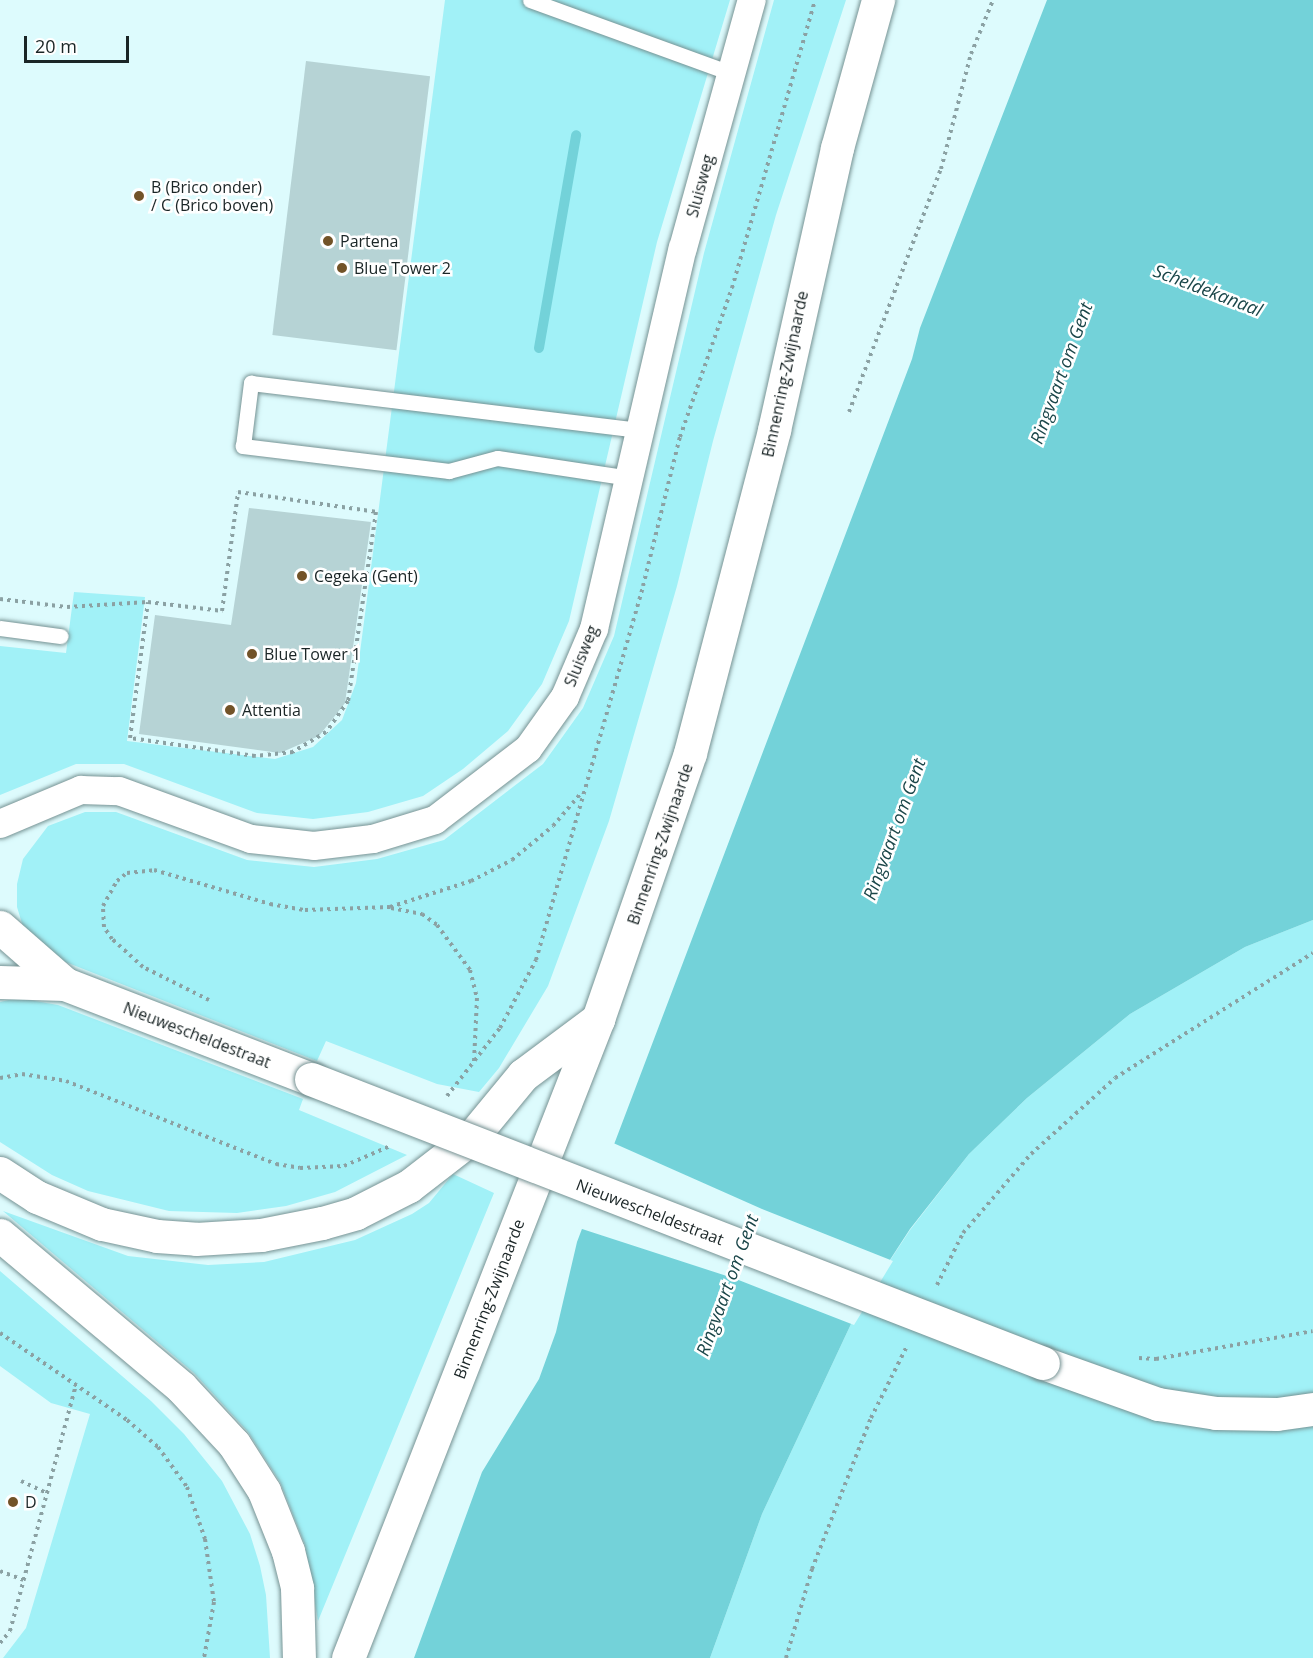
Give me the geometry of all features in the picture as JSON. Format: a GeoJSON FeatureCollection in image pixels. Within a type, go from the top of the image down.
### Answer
{"type":"FeatureCollection","features":[{"type":"Feature","properties":{"kind":"main road","name":"Binnenring-Zwijnaarde"},"geometry":{"type":"LineString","coordinates":[[348,1658],[598,1019],[690,753],[774,430],[837,148],[878,0]]}},
{"type":"Feature","properties":{"kind":"main road","name":"Nieuwescheldestraat"},"geometry":{"type":"LineString","coordinates":[[0,927],[65,984]]}},
{"type":"Feature","properties":{"kind":"main road","name":"Nieuwescheldestraat"},"geometry":{"type":"LineString","coordinates":[[0,981],[65,984],[1043,1363],[1158,1404],[1226,1413],[1277,1414],[1313,1408]]}},
{"type":"Feature","properties":{"kind":"main road"},"geometry":{"type":"LineString","coordinates":[[0,1173],[37,1197],[102,1224],[157,1236],[196,1239],[261,1235],[322,1223],[356,1213],[409,1186],[471,1138],[523,1075],[598,1019]]}},
{"type":"Feature","properties":{"kind":"main road"},"geometry":{"type":"LineString","coordinates":[[0,1235],[181,1387],[234,1444],[264,1491],[288,1551],[297,1588],[299,1658]]}},
{"type":"Feature","properties":{"kind":"street","name":"Sluisweg"},"geometry":{"type":"LineString","coordinates":[[0,824],[81,790],[119,791],[251,839],[314,846],[373,838],[435,820],[528,749],[565,698],[594,630],[683,248],[752,0]]}},
{"type":"Feature","properties":{"kind":"lane"},"geometry":{"type":"LineString","coordinates":[[530,0],[732,73]]}},
{"type":"Feature","properties":{"kind":"lane"},"geometry":{"type":"LineString","coordinates":[[630,478],[497,458],[449,471],[243,446],[251,383],[641,430]]}},
{"type":"Feature","properties":{"kind":"lane"},"geometry":{"type":"LineString","coordinates":[[0,628],[60,636]]}},
{"type":"Feature","properties":{"kind":"path"},"geometry":{"type":"LineString","coordinates":[[445,1098],[500,1028],[536,960],[643,586],[680,437],[732,288],[815,0]]}},
{"type":"Feature","properties":{"kind":"path"},"geometry":{"type":"LineString","coordinates":[[849,412],[941,169],[971,54],[993,0]]}},
{"type":"Feature","properties":{"kind":"path"},"geometry":{"type":"LineString","coordinates":[[0,598],[68,607],[148,602],[222,612],[238,492],[375,512],[348,701],[326,732],[293,752],[255,756],[130,738],[148,602]]}},
{"type":"Feature","properties":{"kind":"path"},"geometry":{"type":"LineString","coordinates":[[390,908],[471,881],[512,860],[553,826],[585,789]]}},
{"type":"Feature","properties":{"kind":"path"},"geometry":{"type":"LineString","coordinates":[[213,1002],[143,967],[112,939],[104,927],[103,906],[117,881],[127,873],[154,870],[270,904],[305,910],[390,908],[422,914],[450,938],[470,970],[477,998],[473,1064]]}},
{"type":"Feature","properties":{"kind":"path"},"geometry":{"type":"LineString","coordinates":[[932,1295],[963,1233],[1031,1154],[1116,1078],[1313,953]]}},
{"type":"Feature","properties":{"kind":"path"},"geometry":{"type":"LineString","coordinates":[[0,1078],[22,1074],[66,1081],[276,1164],[300,1168],[345,1166],[397,1142]]}},
{"type":"Feature","properties":{"kind":"path"},"geometry":{"type":"LineString","coordinates":[[1135,1358],[1156,1359],[1313,1331]]}},
{"type":"Feature","properties":{"kind":"path"},"geometry":{"type":"LineString","coordinates":[[0,1333],[76,1385],[158,1447],[187,1487],[205,1539],[214,1602],[204,1658]]}},
{"type":"Feature","properties":{"kind":"path"},"geometry":{"type":"LineString","coordinates":[[786,1658],[812,1569],[854,1461],[912,1336]]}},
{"type":"Feature","properties":{"kind":"path"},"geometry":{"type":"LineString","coordinates":[[0,1643],[10,1631],[76,1385]]}},
{"type":"Feature","properties":{"kind":"path"},"geometry":{"type":"LineString","coordinates":[[21,1481],[46,1492]]}},
{"type":"Feature","properties":{"kind":"path"},"geometry":{"type":"LineString","coordinates":[[0,1571],[22,1580]]}},
{"type":"Feature","properties":{"kind":"shaded area"},"geometry":{"type":"Polygon","coordinates":[[[445,0],[730,0],[657,242],[569,621],[542,684],[508,731],[463,769],[423,796],[368,812],[313,819],[257,813],[124,764],[76,764],[0,795],[0,646],[66,653],[74,592],[145,597],[127,741],[275,759],[313,747],[342,720],[356,683],[445,0]]]}},
{"type":"Feature","properties":{"kind":"shaded area"},"geometry":{"type":"Polygon","coordinates":[[[774,0],[846,0],[776,215],[713,441],[677,586],[609,821],[548,986],[499,1068],[479,1092],[437,1084],[326,1041],[317,1061],[58,959],[24,930],[17,907],[17,884],[23,859],[48,826],[85,812],[116,812],[247,860],[314,867],[377,859],[444,840],[543,764],[583,708],[614,636],[704,253],[774,0]]]}},
{"type":"Feature","properties":{"kind":"shaded area"},"geometry":{"type":"Polygon","coordinates":[[[1313,920],[1313,1658],[710,1658],[762,1514],[858,1309],[910,1230],[969,1154],[1027,1098],[1130,1014],[1245,947],[1313,920]]]}},
{"type":"Feature","properties":{"kind":"shaded area"},"geometry":{"type":"Polygon","coordinates":[[[18,998],[58,1005],[303,1099],[299,1110],[407,1155],[335,1192],[286,1206],[237,1213],[169,1211],[88,1191],[52,1175],[0,1142],[0,1002],[18,998]]]}},
{"type":"Feature","properties":{"kind":"shaded area"},"geometry":{"type":"Polygon","coordinates":[[[453,1174],[494,1193],[318,1621],[305,1545],[280,1482],[248,1432],[194,1373],[3,1211],[128,1256],[208,1265],[264,1262],[355,1240],[412,1214],[429,1203],[453,1174]]]}},
{"type":"Feature","properties":{"kind":"shaded area"},"geometry":{"type":"Polygon","coordinates":[[[0,1271],[151,1401],[184,1434],[222,1481],[250,1534],[260,1566],[266,1595],[270,1658],[3,1658],[26,1628],[90,1414],[51,1403],[0,1366],[0,1271]]]}},
{"type":"Feature","properties":{"kind":"water"},"geometry":{"type":"Polygon","coordinates":[[[1047,0],[1313,0],[1313,920],[1245,947],[1130,1014],[1027,1098],[969,1154],[910,1229],[858,1309],[762,1514],[710,1658],[414,1658],[482,1472],[539,1379],[556,1332],[577,1242],[912,359],[920,328],[1047,0]]]}},
{"type":"Feature","properties":{"kind":"pier"},"geometry":{"type":"Polygon","coordinates":[[[611,1142],[762,1209],[893,1261],[854,1325],[736,1279],[579,1228],[611,1142]]]}},
{"type":"Feature","properties":{"kind":"building","name":"Blue Tower 2"},"geometry":{"type":"Polygon","coordinates":[[[306,61],[430,76],[396,350],[272,335],[306,61]]]}},
{"type":"Feature","properties":{"kind":"building","name":"Blue Tower 1"},"geometry":{"type":"Polygon","coordinates":[[[249,508],[371,522],[345,703],[319,736],[280,753],[139,734],[155,615],[231,625],[249,508]]]}},
{"type":"Feature","properties":{"kind":"waterway"},"geometry":{"type":"LineString","coordinates":[[539,348],[576,135]]}},
{"type":"Feature","properties":{"kind":"place","name":"B (Brico onder) / C (Brico boven)"},"geometry":{"type":"Point","coordinates":[139,196]}},
{"type":"Feature","properties":{"kind":"place","name":"Partena"},"geometry":{"type":"Point","coordinates":[328,241]}},
{"type":"Feature","properties":{"kind":"place","name":"Blue Tower 2"},"geometry":{"type":"Point","coordinates":[342,268]}},
{"type":"Feature","properties":{"kind":"place","name":"Cegeka (Gent)"},"geometry":{"type":"Point","coordinates":[302,576]}},
{"type":"Feature","properties":{"kind":"place","name":"Blue Tower 1"},"geometry":{"type":"Point","coordinates":[252,654]}},
{"type":"Feature","properties":{"kind":"place","name":"Attentia"},"geometry":{"type":"Point","coordinates":[230,710]}},
{"type":"Feature","properties":{"kind":"place","name":"D"},"geometry":{"type":"Point","coordinates":[13,1502]}},
{"type":"Feature","properties":{"kind":"water label","name":"Scheldekanaal"},"geometry":{"type":"Point","coordinates":[1208,290]}},
{"type":"Feature","properties":{"kind":"water label","name":"Ringvaart om Gent"},"geometry":{"type":"Point","coordinates":[1061,373]}},
{"type":"Feature","properties":{"kind":"water label","name":"Ringvaart om Gent"},"geometry":{"type":"Point","coordinates":[894,829]}},
{"type":"Feature","properties":{"kind":"water label","name":"Ringvaart om Gent"},"geometry":{"type":"Point","coordinates":[727,1285]}}]}
